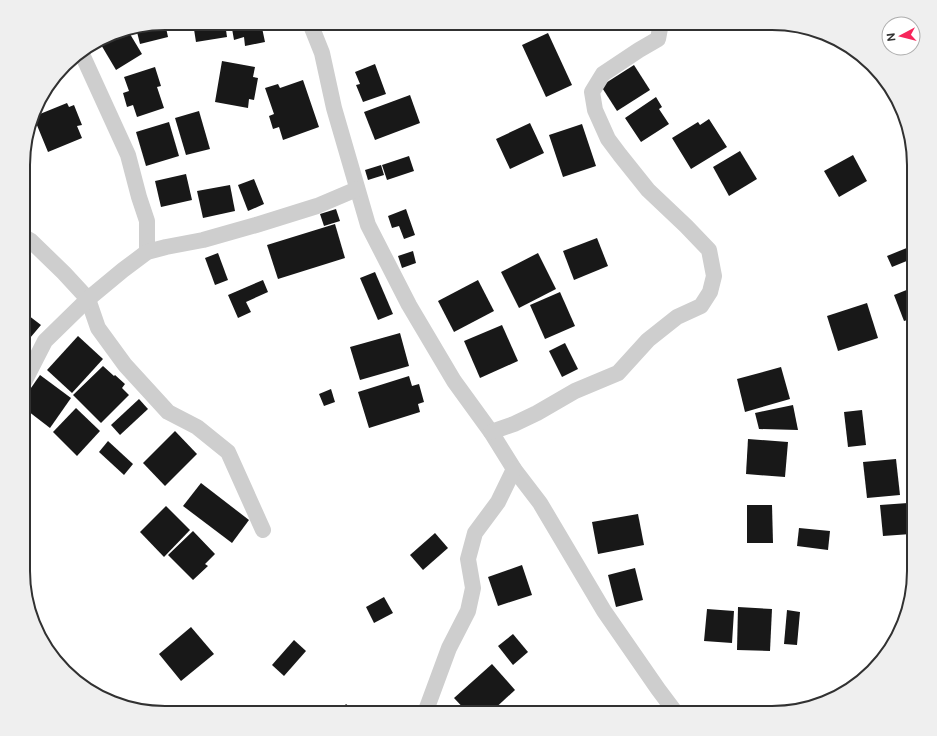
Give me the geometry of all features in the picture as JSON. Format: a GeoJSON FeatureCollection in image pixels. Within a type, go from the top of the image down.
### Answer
{"type":"FeatureCollection","features":[{"type":"Feature","properties":{"kind":"street"},"geometry":{"type":"LineString","coordinates":[[313,30],[322,53],[334,108],[368,225],[409,305],[454,381],[491,432],[514,469],[540,503],[604,611],[671,706]]}},
{"type":"Feature","properties":{"kind":"street"},"geometry":{"type":"LineString","coordinates":[[491,432],[514,424],[537,413],[575,391],[618,373],[648,340],[678,317],[701,306],[710,292],[714,276],[709,250],[648,190],[608,139],[596,110],[592,92],[603,74],[658,39],[659,30]]}},
{"type":"Feature","properties":{"kind":"street"},"geometry":{"type":"LineString","coordinates":[[84,58],[128,155],[147,221],[147,252]]}},
{"type":"Feature","properties":{"kind":"street"},"geometry":{"type":"LineString","coordinates":[[30,370],[45,341],[88,299],[147,252],[202,240],[248,227],[317,206],[357,189]]}},
{"type":"Feature","properties":{"kind":"street"},"geometry":{"type":"LineString","coordinates":[[30,241],[64,273],[88,299],[98,328],[129,370],[168,412],[197,427],[228,452],[263,530]]}},
{"type":"Feature","properties":{"kind":"street"},"geometry":{"type":"LineString","coordinates":[[428,706],[449,648],[468,611],[473,588],[468,559],[476,533],[498,502],[514,469]]}},
{"type":"Feature","properties":{"kind":"building"},"geometry":{"type":"Polygon","coordinates":[[[166,30],[168,37],[140,44],[137,33],[166,30]]]}},
{"type":"Feature","properties":{"kind":"building"},"geometry":{"type":"Polygon","coordinates":[[[194,30],[226,30],[227,37],[196,42],[194,30]]]}},
{"type":"Feature","properties":{"kind":"building"},"geometry":{"type":"Polygon","coordinates":[[[232,30],[262,30],[265,42],[245,46],[244,37],[234,40],[232,30]]]}},
{"type":"Feature","properties":{"kind":"building"},"geometry":{"type":"Polygon","coordinates":[[[548,33],[572,85],[546,97],[522,45],[548,33]]]}},
{"type":"Feature","properties":{"kind":"building"},"geometry":{"type":"Polygon","coordinates":[[[131,35],[142,54],[116,70],[102,46],[131,35]]]}},
{"type":"Feature","properties":{"kind":"building"},"geometry":{"type":"Polygon","coordinates":[[[222,61],[255,67],[253,77],[258,78],[254,100],[249,99],[248,108],[215,102],[222,61]]]}},
{"type":"Feature","properties":{"kind":"building"},"geometry":{"type":"Polygon","coordinates":[[[375,64],[386,94],[363,102],[356,85],[360,84],[355,72],[375,64]]]}},
{"type":"Feature","properties":{"kind":"building"},"geometry":{"type":"Polygon","coordinates":[[[634,65],[650,90],[617,111],[601,86],[634,65]]]}},
{"type":"Feature","properties":{"kind":"building"},"geometry":{"type":"Polygon","coordinates":[[[155,67],[161,86],[157,87],[164,108],[137,117],[133,105],[127,107],[123,93],[129,91],[124,77],[155,67]]]}},
{"type":"Feature","properties":{"kind":"building"},"geometry":{"type":"Polygon","coordinates":[[[303,80],[319,127],[283,140],[279,127],[273,129],[269,116],[274,114],[265,88],[278,84],[280,88],[303,80]]]}},
{"type":"Feature","properties":{"kind":"building"},"geometry":{"type":"Polygon","coordinates":[[[410,95],[420,123],[375,140],[364,112],[410,95]]]}},
{"type":"Feature","properties":{"kind":"building"},"geometry":{"type":"Polygon","coordinates":[[[656,97],[662,107],[659,109],[669,124],[641,142],[625,118],[656,97]]]}},
{"type":"Feature","properties":{"kind":"building"},"geometry":{"type":"Polygon","coordinates":[[[67,103],[69,107],[74,105],[82,125],[77,126],[82,138],[48,152],[37,124],[40,114],[67,103]]]}},
{"type":"Feature","properties":{"kind":"building"},"geometry":{"type":"Polygon","coordinates":[[[199,111],[210,149],[186,155],[175,118],[199,111]]]}},
{"type":"Feature","properties":{"kind":"building"},"geometry":{"type":"Polygon","coordinates":[[[709,119],[727,147],[691,169],[672,138],[698,122],[700,125],[709,119]]]}},
{"type":"Feature","properties":{"kind":"building"},"geometry":{"type":"Polygon","coordinates":[[[169,122],[179,156],[146,166],[136,132],[169,122]]]}},
{"type":"Feature","properties":{"kind":"building"},"geometry":{"type":"Polygon","coordinates":[[[530,123],[544,153],[510,169],[496,139],[530,123]]]}},
{"type":"Feature","properties":{"kind":"building"},"geometry":{"type":"Polygon","coordinates":[[[582,124],[596,166],[563,177],[549,135],[582,124]]]}},
{"type":"Feature","properties":{"kind":"building"},"geometry":{"type":"Polygon","coordinates":[[[740,151],[757,179],[729,196],[713,167],[740,151]]]}},
{"type":"Feature","properties":{"kind":"building"},"geometry":{"type":"Polygon","coordinates":[[[853,155],[867,181],[839,197],[824,171],[853,155]]]}},
{"type":"Feature","properties":{"kind":"building"},"geometry":{"type":"Polygon","coordinates":[[[409,156],[414,171],[387,180],[382,165],[409,156]]]}},
{"type":"Feature","properties":{"kind":"building"},"geometry":{"type":"Polygon","coordinates":[[[381,165],[384,175],[368,180],[365,170],[381,165]]]}},
{"type":"Feature","properties":{"kind":"building"},"geometry":{"type":"Polygon","coordinates":[[[186,174],[192,200],[161,207],[155,181],[186,174]]]}},
{"type":"Feature","properties":{"kind":"building"},"geometry":{"type":"Polygon","coordinates":[[[254,179],[264,204],[248,211],[238,185],[254,179]]]}},
{"type":"Feature","properties":{"kind":"building"},"geometry":{"type":"Polygon","coordinates":[[[230,185],[235,211],[203,218],[197,191],[230,185]]]}},
{"type":"Feature","properties":{"kind":"building"},"geometry":{"type":"Polygon","coordinates":[[[336,209],[340,221],[324,226],[320,214],[336,209]]]}},
{"type":"Feature","properties":{"kind":"building"},"geometry":{"type":"Polygon","coordinates":[[[406,209],[415,235],[404,239],[399,226],[392,228],[388,216],[406,209]]]}},
{"type":"Feature","properties":{"kind":"building"},"geometry":{"type":"Polygon","coordinates":[[[335,224],[345,258],[278,279],[267,245],[335,224]]]}},
{"type":"Feature","properties":{"kind":"building"},"geometry":{"type":"Polygon","coordinates":[[[597,238],[608,266],[574,280],[563,251],[597,238]]]}},
{"type":"Feature","properties":{"kind":"building"},"geometry":{"type":"Polygon","coordinates":[[[907,248],[907,261],[892,267],[887,256],[907,248]]]}},
{"type":"Feature","properties":{"kind":"building"},"geometry":{"type":"Polygon","coordinates":[[[413,251],[416,263],[402,268],[398,256],[413,251]]]}},
{"type":"Feature","properties":{"kind":"building"},"geometry":{"type":"Polygon","coordinates":[[[218,253],[228,280],[215,285],[205,258],[218,253]]]}},
{"type":"Feature","properties":{"kind":"building"},"geometry":{"type":"Polygon","coordinates":[[[538,253],[556,289],[519,308],[501,272],[538,253]]]}},
{"type":"Feature","properties":{"kind":"building"},"geometry":{"type":"Polygon","coordinates":[[[375,272],[393,314],[378,320],[360,278],[375,272]]]}},
{"type":"Feature","properties":{"kind":"building"},"geometry":{"type":"Polygon","coordinates":[[[263,280],[268,292],[246,302],[251,312],[238,318],[228,295],[263,280]]]}},
{"type":"Feature","properties":{"kind":"building"},"geometry":{"type":"Polygon","coordinates":[[[478,280],[494,311],[454,332],[438,301],[478,280]]]}},
{"type":"Feature","properties":{"kind":"building"},"geometry":{"type":"Polygon","coordinates":[[[907,290],[907,320],[904,321],[894,295],[907,290]]]}},
{"type":"Feature","properties":{"kind":"building"},"geometry":{"type":"Polygon","coordinates":[[[560,292],[575,326],[545,339],[530,305],[560,292]]]}},
{"type":"Feature","properties":{"kind":"building"},"geometry":{"type":"Polygon","coordinates":[[[867,303],[878,338],[838,351],[827,316],[867,303]]]}},
{"type":"Feature","properties":{"kind":"building"},"geometry":{"type":"Polygon","coordinates":[[[30,317],[41,325],[30,338],[30,317]]]}},
{"type":"Feature","properties":{"kind":"building"},"geometry":{"type":"Polygon","coordinates":[[[502,325],[518,361],[480,378],[464,341],[502,325]]]}},
{"type":"Feature","properties":{"kind":"building"},"geometry":{"type":"Polygon","coordinates":[[[400,333],[409,366],[360,380],[350,347],[400,333]]]}},
{"type":"Feature","properties":{"kind":"building"},"geometry":{"type":"Polygon","coordinates":[[[78,336],[103,359],[72,393],[47,370],[78,336]]]}},
{"type":"Feature","properties":{"kind":"building"},"geometry":{"type":"Polygon","coordinates":[[[565,343],[578,369],[562,377],[549,351],[565,343]]]}},
{"type":"Feature","properties":{"kind":"building"},"geometry":{"type":"Polygon","coordinates":[[[103,366],[125,384],[122,388],[129,395],[101,423],[73,395],[103,366]]]}},
{"type":"Feature","properties":{"kind":"building"},"geometry":{"type":"Polygon","coordinates":[[[781,367],[790,399],[745,412],[737,379],[781,367]]]}},
{"type":"Feature","properties":{"kind":"building"},"geometry":{"type":"Polygon","coordinates":[[[40,375],[71,398],[50,428],[30,413],[30,389],[40,375]]]}},
{"type":"Feature","properties":{"kind":"building"},"geometry":{"type":"Polygon","coordinates":[[[409,376],[412,386],[419,384],[424,402],[418,404],[420,412],[369,428],[358,392],[409,376]]]}},
{"type":"Feature","properties":{"kind":"building"},"geometry":{"type":"Polygon","coordinates":[[[331,389],[335,402],[324,406],[319,394],[331,389]]]}},
{"type":"Feature","properties":{"kind":"building"},"geometry":{"type":"Polygon","coordinates":[[[139,399],[148,409],[120,435],[111,425],[139,399]]]}},
{"type":"Feature","properties":{"kind":"building"},"geometry":{"type":"Polygon","coordinates":[[[793,405],[798,430],[759,429],[755,413],[793,405]]]}},
{"type":"Feature","properties":{"kind":"building"},"geometry":{"type":"Polygon","coordinates":[[[76,408],[100,431],[77,456],[53,432],[76,408]]]}},
{"type":"Feature","properties":{"kind":"building"},"geometry":{"type":"Polygon","coordinates":[[[862,410],[866,445],[848,447],[844,412],[862,410]]]}},
{"type":"Feature","properties":{"kind":"building"},"geometry":{"type":"Polygon","coordinates":[[[175,431],[197,454],[165,486],[143,463],[175,431]]]}},
{"type":"Feature","properties":{"kind":"building"},"geometry":{"type":"Polygon","coordinates":[[[748,439],[788,442],[785,477],[746,474],[748,439]]]}},
{"type":"Feature","properties":{"kind":"building"},"geometry":{"type":"Polygon","coordinates":[[[108,441],[133,464],[124,475],[99,452],[108,441]]]}},
{"type":"Feature","properties":{"kind":"building"},"geometry":{"type":"Polygon","coordinates":[[[896,459],[900,495],[867,498],[863,462],[896,459]]]}},
{"type":"Feature","properties":{"kind":"building"},"geometry":{"type":"Polygon","coordinates":[[[201,483],[249,520],[232,543],[183,506],[201,483]]]}},
{"type":"Feature","properties":{"kind":"building"},"geometry":{"type":"Polygon","coordinates":[[[907,503],[907,534],[883,536],[880,505],[907,503]]]}},
{"type":"Feature","properties":{"kind":"building"},"geometry":{"type":"Polygon","coordinates":[[[747,505],[772,505],[773,543],[747,543],[747,505]]]}},
{"type":"Feature","properties":{"kind":"building"},"geometry":{"type":"Polygon","coordinates":[[[166,506],[190,530],[164,557],[140,532],[166,506]]]}},
{"type":"Feature","properties":{"kind":"building"},"geometry":{"type":"Polygon","coordinates":[[[638,514],[644,545],[598,554],[592,522],[638,514]]]}},
{"type":"Feature","properties":{"kind":"building"},"geometry":{"type":"Polygon","coordinates":[[[799,528],[830,531],[828,550],[797,546],[799,528]]]}},
{"type":"Feature","properties":{"kind":"building"},"geometry":{"type":"Polygon","coordinates":[[[193,531],[215,554],[205,564],[208,566],[193,580],[168,555],[193,531]]]}},
{"type":"Feature","properties":{"kind":"building"},"geometry":{"type":"Polygon","coordinates":[[[435,533],[448,548],[423,570],[410,555],[435,533]]]}},
{"type":"Feature","properties":{"kind":"building"},"geometry":{"type":"Polygon","coordinates":[[[522,565],[532,595],[498,606],[488,577],[522,565]]]}},
{"type":"Feature","properties":{"kind":"building"},"geometry":{"type":"Polygon","coordinates":[[[635,568],[643,600],[616,607],[608,575],[635,568]]]}},
{"type":"Feature","properties":{"kind":"building"},"geometry":{"type":"Polygon","coordinates":[[[384,597],[393,613],[374,623],[366,607],[384,597]]]}},
{"type":"Feature","properties":{"kind":"building"},"geometry":{"type":"Polygon","coordinates":[[[738,607],[772,609],[770,651],[737,650],[738,607]]]}},
{"type":"Feature","properties":{"kind":"building"},"geometry":{"type":"Polygon","coordinates":[[[707,609],[734,611],[732,643],[704,641],[707,609]]]}},
{"type":"Feature","properties":{"kind":"building"},"geometry":{"type":"Polygon","coordinates":[[[787,610],[800,612],[797,645],[784,644],[787,610]]]}},
{"type":"Feature","properties":{"kind":"building"},"geometry":{"type":"Polygon","coordinates":[[[191,627],[214,654],[181,681],[159,654],[191,627]]]}},
{"type":"Feature","properties":{"kind":"building"},"geometry":{"type":"Polygon","coordinates":[[[513,634],[528,652],[513,665],[498,646],[513,634]]]}},
{"type":"Feature","properties":{"kind":"building"},"geometry":{"type":"Polygon","coordinates":[[[294,640],[306,651],[284,676],[272,665],[294,640]]]}},
{"type":"Feature","properties":{"kind":"building"},"geometry":{"type":"Polygon","coordinates":[[[492,664],[515,690],[498,706],[461,706],[454,698],[492,664]]]}}]}
